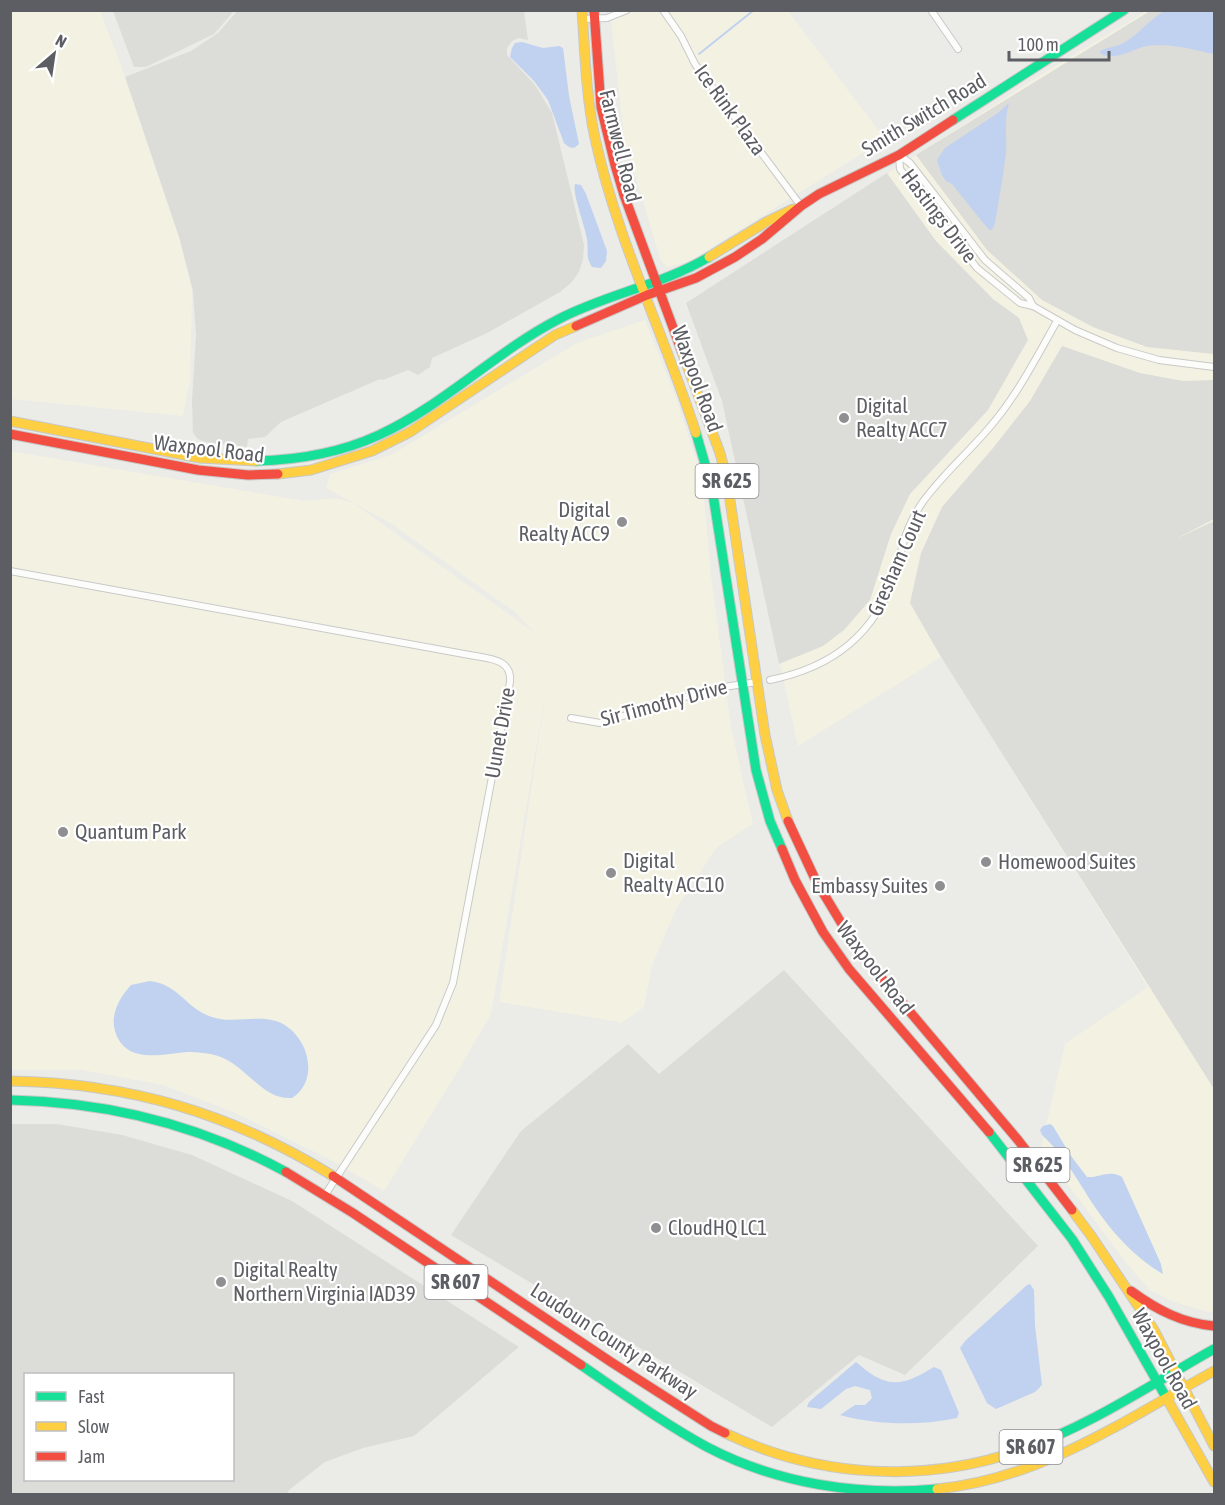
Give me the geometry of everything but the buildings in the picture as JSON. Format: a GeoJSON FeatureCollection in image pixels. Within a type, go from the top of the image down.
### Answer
{"type":"FeatureCollection","features":[{"type":"Feature","properties":{"kind":"main road","name":"Smith Switch Road"},"geometry":{"type":"LineString","coordinates":[[658,286],[696,278],[735,257],[762,239],[819,194],[898,155],[1124,10]]}},
{"type":"Feature","properties":{"kind":"main road","name":"Farmwell Road"},"geometry":{"type":"LineString","coordinates":[[594,14],[597,77],[606,134],[624,195],[658,286]]}},
{"type":"Feature","properties":{"kind":"main road","name":"Farmwell Road"},"geometry":{"type":"LineString","coordinates":[[583,15],[585,78],[595,139],[614,207],[643,285]]}},
{"type":"Feature","properties":{"kind":"main road","name":"Waxpool Road"},"geometry":{"type":"LineString","coordinates":[[10,421],[200,458],[268,462],[309,457],[348,447],[386,431],[420,411],[549,324],[643,285],[658,286]]}},
{"type":"Feature","properties":{"kind":"main road","name":"Waxpool Road"},"geometry":{"type":"LineString","coordinates":[[643,285],[692,414],[708,470],[756,770],[770,821],[791,872],[823,932],[849,969],[992,1136],[1072,1239],[1109,1297],[1215,1482]]}},
{"type":"Feature","properties":{"kind":"main road","name":"Waxpool Road"},"geometry":{"type":"LineString","coordinates":[[10,435],[228,474],[269,475],[311,470],[352,459],[392,442],[555,335],[647,295],[658,286]]}},
{"type":"Feature","properties":{"kind":"main road","name":"Waxpool Road"},"geometry":{"type":"LineString","coordinates":[[658,286],[713,433],[727,480],[771,761],[784,809],[806,865],[838,923],[856,950],[1054,1184],[1092,1237],[1154,1330],[1215,1446]]}},
{"type":"Feature","properties":{"kind":"main road","name":"Loudoun County Parkway"},"geometry":{"type":"LineString","coordinates":[[10,1081],[83,1085],[173,1104],[259,1136],[336,1179],[711,1426],[747,1443],[805,1463],[892,1473],[925,1472],[986,1462],[1043,1442],[1097,1415],[1215,1349]]}},
{"type":"Feature","properties":{"kind":"main road","name":"Loudoun County Parkway"},"geometry":{"type":"LineString","coordinates":[[10,1100],[73,1103],[162,1121],[246,1152],[325,1195],[676,1428],[736,1460],[793,1480],[852,1491],[889,1493],[944,1489],[973,1484],[1033,1467],[1061,1455],[1215,1371]]}},
{"type":"Feature","properties":{"kind":"main road"},"geometry":{"type":"LineString","coordinates":[[1123,1285],[1163,1313],[1189,1323],[1215,1326]]}},
{"type":"Feature","properties":{"kind":"street"},"geometry":{"type":"LineString","coordinates":[[583,15],[594,14],[607,18],[627,10]]}},
{"type":"Feature","properties":{"kind":"street","name":"Ice Rink Plaza"},"geometry":{"type":"LineString","coordinates":[[663,10],[686,45],[694,64],[801,206]]}},
{"type":"Feature","properties":{"kind":"street"},"geometry":{"type":"LineString","coordinates":[[931,10],[958,49]]}},
{"type":"Feature","properties":{"kind":"street","name":"Hastings Drive"},"geometry":{"type":"LineString","coordinates":[[898,155],[900,169],[977,267],[1020,303],[1034,306],[1057,321],[1093,339],[1136,354],[1179,364],[1215,367]]}},
{"type":"Feature","properties":{"kind":"street","name":"Hastings Drive"},"geometry":{"type":"LineString","coordinates":[[898,155],[910,163],[985,260],[1029,298],[1034,306]]}},
{"type":"Feature","properties":{"kind":"street","name":"Gresham Court"},"geometry":{"type":"LineString","coordinates":[[770,680],[803,672],[843,651],[861,635],[872,621],[891,587],[905,536],[915,515],[930,493],[990,427],[1004,408],[1024,379],[1057,321]]}},
{"type":"Feature","properties":{"kind":"street","name":"Uunet Drive"},"geometry":{"type":"LineString","coordinates":[[10,571],[475,656],[498,661],[507,667],[510,682],[453,983],[436,1025],[325,1195]]}},
{"type":"Feature","properties":{"kind":"street","name":"Sir Timothy Drive"},"geometry":{"type":"LineString","coordinates":[[571,718],[600,723],[711,689],[757,682]]}},
{"type":"Feature","properties":{"kind":"shaded area"},"geometry":{"type":"Polygon","coordinates":[[[238,10],[524,11],[528,40],[519,38],[512,41],[507,48],[507,55],[535,85],[552,113],[584,245],[579,272],[560,292],[487,333],[432,358],[430,367],[418,375],[408,370],[383,380],[380,379],[281,422],[265,437],[248,439],[247,447],[205,442],[193,433],[192,401],[196,335],[193,291],[179,237],[125,77],[191,51],[218,33],[238,10]]]}},
{"type":"Feature","properties":{"kind":"shaded area"},"geometry":{"type":"Polygon","coordinates":[[[10,11],[100,11],[181,223],[192,292],[190,381],[183,416],[11,399],[10,11]]]}},
{"type":"Feature","properties":{"kind":"shaded area"},"geometry":{"type":"Polygon","coordinates":[[[113,11],[234,11],[214,34],[146,67],[134,67],[113,11]]]}},
{"type":"Feature","properties":{"kind":"shaded area"},"geometry":{"type":"Polygon","coordinates":[[[610,11],[788,11],[885,139],[690,261],[668,267],[661,261],[624,138],[610,11]]]}},
{"type":"Feature","properties":{"kind":"shaded area"},"geometry":{"type":"Polygon","coordinates":[[[1147,11],[1214,11],[1214,1311],[1208,1312],[1174,1302],[1150,1290],[1127,1264],[1041,1148],[1065,1044],[1148,987],[941,657],[798,746],[722,401],[686,303],[1044,73],[1147,11]]]}},
{"type":"Feature","properties":{"kind":"shaded area"},"geometry":{"type":"Polygon","coordinates":[[[1150,11],[1214,11],[1214,354],[1147,347],[1093,327],[1042,300],[987,250],[916,155],[1150,11]]]}},
{"type":"Feature","properties":{"kind":"shaded area"},"geometry":{"type":"Polygon","coordinates":[[[887,173],[936,241],[993,299],[1019,318],[1028,340],[988,410],[910,494],[891,534],[870,600],[844,630],[823,646],[779,664],[722,401],[686,303],[887,173]]]}},
{"type":"Feature","properties":{"kind":"shaded area"},"geometry":{"type":"Polygon","coordinates":[[[645,320],[673,390],[702,477],[711,575],[731,728],[753,824],[717,847],[676,909],[652,965],[644,1007],[620,1024],[499,1002],[547,685],[491,1014],[384,1191],[333,1161],[233,1112],[163,1085],[82,1070],[11,1070],[10,451],[304,501],[335,498],[353,503],[535,633],[515,612],[392,524],[326,488],[330,474],[391,455],[577,343],[645,320]]]}},
{"type":"Feature","properties":{"kind":"shaded area"},"geometry":{"type":"Polygon","coordinates":[[[1062,346],[1140,373],[1183,381],[1214,380],[1214,519],[1174,540],[1214,521],[1214,1089],[941,657],[910,603],[921,553],[942,507],[1030,401],[1062,346]]]}},
{"type":"Feature","properties":{"kind":"shaded area"},"geometry":{"type":"Polygon","coordinates":[[[784,970],[1038,1246],[905,1375],[859,1355],[772,1427],[451,1235],[521,1131],[628,1044],[659,1074],[784,970]]]}},
{"type":"Feature","properties":{"kind":"shaded area"},"geometry":{"type":"Polygon","coordinates":[[[11,1124],[56,1124],[122,1135],[192,1155],[292,1201],[519,1347],[414,1436],[363,1448],[325,1462],[287,1494],[11,1494],[11,1124]]]}},
{"type":"Feature","properties":{"kind":"water"},"geometry":{"type":"Polygon","coordinates":[[[1164,11],[1214,11],[1214,54],[1181,47],[1155,45],[1113,56],[1101,54],[1100,51],[1127,41],[1164,11]]]}},
{"type":"Feature","properties":{"kind":"water"},"geometry":{"type":"Polygon","coordinates":[[[522,42],[543,48],[559,46],[563,48],[569,96],[579,144],[574,148],[564,143],[548,100],[534,81],[510,57],[515,43],[522,42]]]}},
{"type":"Feature","properties":{"kind":"water"},"geometry":{"type":"Polygon","coordinates":[[[1009,103],[1002,180],[995,223],[992,230],[989,230],[952,184],[946,181],[937,160],[945,148],[998,113],[1009,103]]]}},
{"type":"Feature","properties":{"kind":"water"},"geometry":{"type":"Polygon","coordinates":[[[575,184],[581,185],[586,194],[607,251],[606,261],[601,268],[592,267],[589,260],[587,239],[575,195],[575,184]]]}},
{"type":"Feature","properties":{"kind":"water"},"geometry":{"type":"Polygon","coordinates":[[[150,981],[169,987],[196,1009],[212,1017],[227,1020],[268,1019],[287,1026],[303,1045],[307,1056],[307,1079],[301,1090],[292,1098],[272,1094],[228,1060],[214,1055],[187,1052],[145,1055],[127,1049],[120,1042],[115,1031],[114,1018],[117,1006],[131,985],[150,981]]]}},
{"type":"Feature","properties":{"kind":"water"},"geometry":{"type":"Polygon","coordinates":[[[1050,1124],[1087,1177],[1113,1174],[1122,1177],[1161,1264],[1163,1274],[1129,1248],[1100,1214],[1065,1161],[1042,1135],[1040,1130],[1043,1126],[1050,1124]]]}},
{"type":"Feature","properties":{"kind":"water"},"geometry":{"type":"Polygon","coordinates":[[[1030,1284],[1034,1290],[1035,1326],[1042,1385],[1035,1392],[996,1409],[987,1403],[960,1348],[1030,1284]]]}},
{"type":"Feature","properties":{"kind":"water"},"geometry":{"type":"Polygon","coordinates":[[[856,1362],[877,1377],[894,1382],[909,1380],[934,1367],[941,1370],[959,1413],[957,1418],[943,1421],[898,1423],[868,1421],[840,1415],[855,1405],[865,1405],[872,1398],[870,1390],[855,1386],[846,1389],[821,1409],[807,1407],[809,1402],[856,1362]]]}},
{"type":"Feature","properties":{"kind":"waterway"},"geometry":{"type":"LineString","coordinates":[[699,54],[754,10]]}},
{"type":"Feature","properties":{"kind":"traffic: fast"},"geometry":{"type":"LineString","coordinates":[[953,120],[1124,10]]}},
{"type":"Feature","properties":{"kind":"traffic: fast"},"geometry":{"type":"LineString","coordinates":[[256,461],[319,454],[349,447],[379,435],[426,409],[513,347],[559,319],[577,310],[672,275],[709,257]]}},
{"type":"Feature","properties":{"kind":"traffic: fast"},"geometry":{"type":"LineString","coordinates":[[696,433],[712,488],[756,770],[770,821],[782,849]]}},
{"type":"Feature","properties":{"kind":"traffic: fast"},"geometry":{"type":"LineString","coordinates":[[10,1100],[82,1105],[152,1119],[220,1141],[286,1172]]}},
{"type":"Feature","properties":{"kind":"traffic: fast"},"geometry":{"type":"LineString","coordinates":[[989,1132],[1072,1239],[1109,1297],[1167,1399]]}},
{"type":"Feature","properties":{"kind":"traffic: fast"},"geometry":{"type":"LineString","coordinates":[[1018,1451],[1094,1418],[1214,1349]]}},
{"type":"Feature","properties":{"kind":"traffic: fast"},"geometry":{"type":"LineString","coordinates":[[581,1365],[691,1438],[734,1460],[762,1470],[848,1489],[878,1491],[937,1489]]}},
{"type":"Feature","properties":{"kind":"traffic: slow"},"geometry":{"type":"LineString","coordinates":[[582,10],[590,106],[604,176],[628,250],[696,433]]}},
{"type":"Feature","properties":{"kind":"traffic: slow"},"geometry":{"type":"LineString","coordinates":[[709,257],[766,222],[793,209]]}},
{"type":"Feature","properties":{"kind":"traffic: slow"},"geometry":{"type":"LineString","coordinates":[[278,474],[311,470],[372,451],[410,432],[555,335],[576,326]]}},
{"type":"Feature","properties":{"kind":"traffic: slow"},"geometry":{"type":"LineString","coordinates":[[682,352],[720,453],[727,480],[765,735],[777,790],[788,821]]}},
{"type":"Feature","properties":{"kind":"traffic: slow"},"geometry":{"type":"LineString","coordinates":[[10,421],[200,458],[256,461]]}},
{"type":"Feature","properties":{"kind":"traffic: slow"},"geometry":{"type":"LineString","coordinates":[[10,1081],[96,1088],[138,1095],[178,1106],[256,1135],[333,1176]]}},
{"type":"Feature","properties":{"kind":"traffic: slow"},"geometry":{"type":"LineString","coordinates":[[1072,1210],[1154,1330],[1214,1446]]}},
{"type":"Feature","properties":{"kind":"traffic: slow"},"geometry":{"type":"LineString","coordinates":[[937,1489],[975,1483],[1047,1460],[1115,1427],[1214,1371]]}},
{"type":"Feature","properties":{"kind":"traffic: slow"},"geometry":{"type":"LineString","coordinates":[[1167,1399],[1214,1482]]}},
{"type":"Feature","properties":{"kind":"traffic: slow"},"geometry":{"type":"LineString","coordinates":[[725,1433],[760,1448],[796,1459],[832,1467],[870,1471],[945,1468],[982,1462],[1018,1451]]}},
{"type":"Feature","properties":{"kind":"traffic: jam"},"geometry":{"type":"LineString","coordinates":[[594,10],[601,107],[615,165],[682,352]]}},
{"type":"Feature","properties":{"kind":"traffic: jam"},"geometry":{"type":"LineString","coordinates":[[576,326],[647,295],[696,278],[735,257],[762,239],[819,194],[899,155],[953,120]]}},
{"type":"Feature","properties":{"kind":"traffic: jam"},"geometry":{"type":"LineString","coordinates":[[10,434],[198,470],[248,475],[278,474]]}},
{"type":"Feature","properties":{"kind":"traffic: jam"},"geometry":{"type":"LineString","coordinates":[[788,821],[816,881],[857,949],[1018,1140],[1072,1210]]}},
{"type":"Feature","properties":{"kind":"traffic: jam"},"geometry":{"type":"LineString","coordinates":[[782,849],[795,880],[823,932],[849,969],[989,1132]]}},
{"type":"Feature","properties":{"kind":"traffic: jam"},"geometry":{"type":"LineString","coordinates":[[286,1172],[353,1213],[581,1365]]}},
{"type":"Feature","properties":{"kind":"traffic: jam"},"geometry":{"type":"LineString","coordinates":[[333,1176],[611,1362],[725,1433]]}},
{"type":"Feature","properties":{"kind":"traffic: jam"},"geometry":{"type":"LineString","coordinates":[[1131,1291],[1170,1314],[1191,1322],[1214,1326]]}},
{"type":"Feature","properties":{"kind":"place","name":"Digital Realty ACC7"},"geometry":{"type":"Point","coordinates":[844,418]}},
{"type":"Feature","properties":{"kind":"place","name":"Digital Realty ACC9"},"geometry":{"type":"Point","coordinates":[622,522]}},
{"type":"Feature","properties":{"kind":"place","name":"Quantum Park"},"geometry":{"type":"Point","coordinates":[63,832]}},
{"type":"Feature","properties":{"kind":"place","name":"Homewood Suites"},"geometry":{"type":"Point","coordinates":[986,862]}},
{"type":"Feature","properties":{"kind":"place","name":"Digital Realty ACC10"},"geometry":{"type":"Point","coordinates":[611,873]}},
{"type":"Feature","properties":{"kind":"place","name":"Embassy Suites"},"geometry":{"type":"Point","coordinates":[940,886]}},
{"type":"Feature","properties":{"kind":"place","name":"CloudHQ LC1"},"geometry":{"type":"Point","coordinates":[656,1228]}},
{"type":"Feature","properties":{"kind":"place","name":"Digital Realty Northern Virginia IAD39"},"geometry":{"type":"Point","coordinates":[221,1282]}}]}
